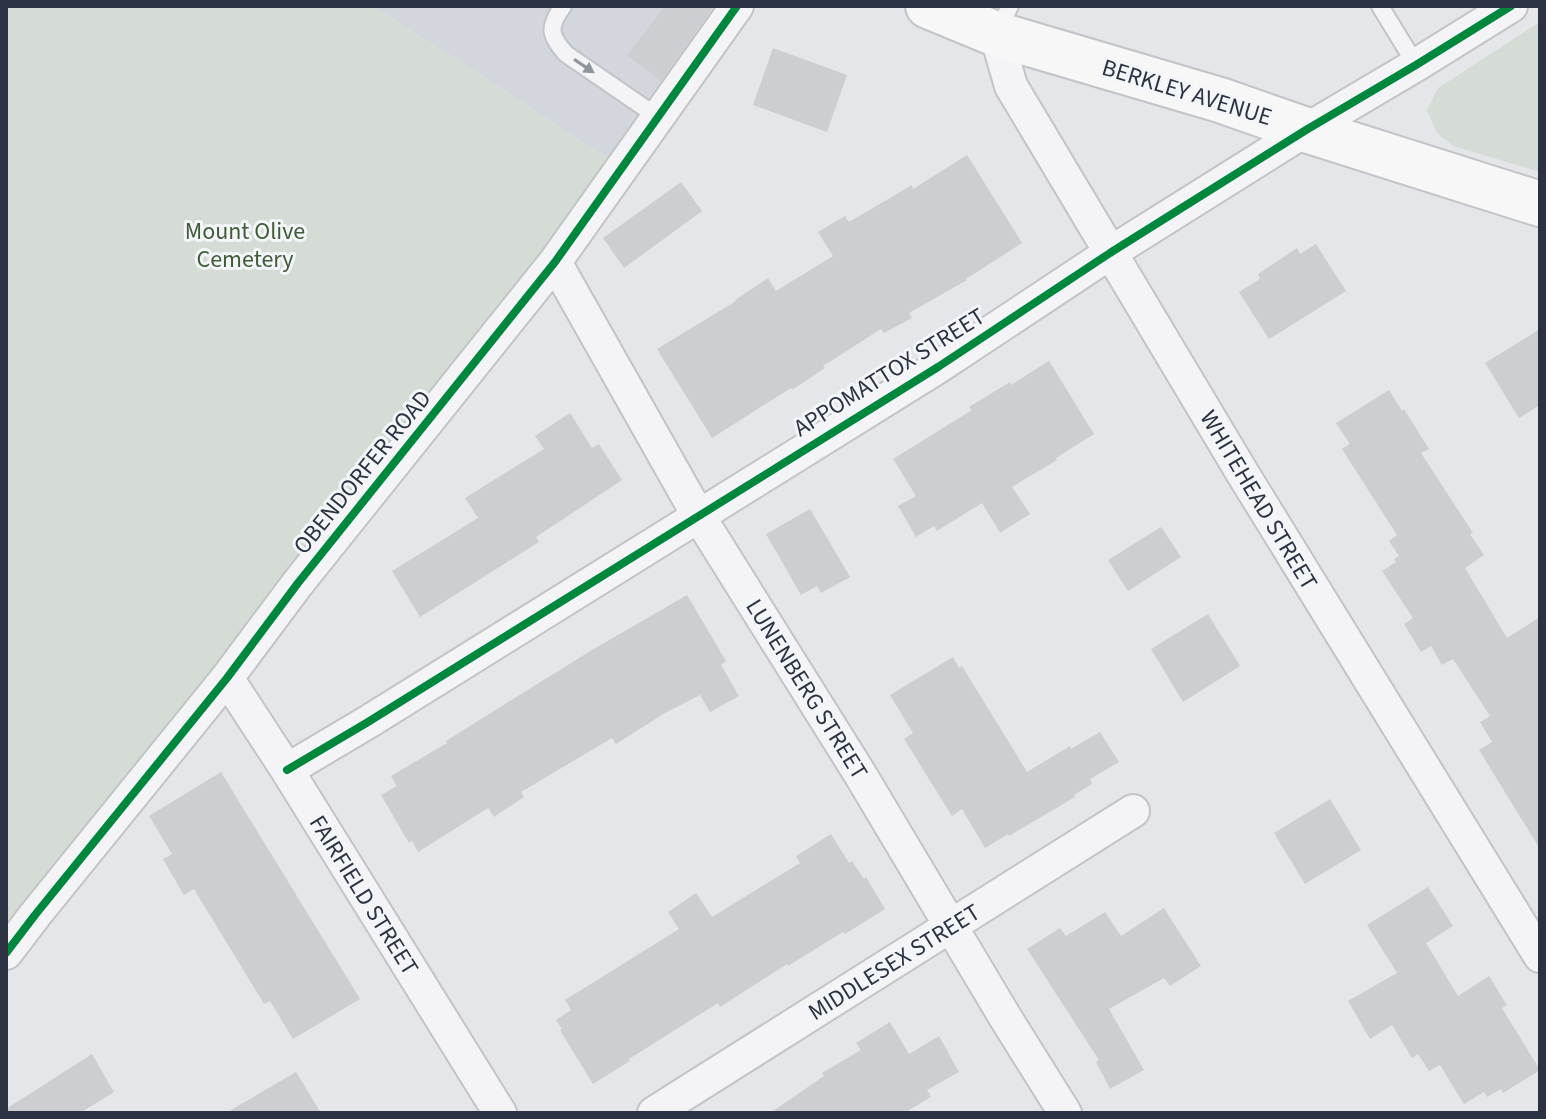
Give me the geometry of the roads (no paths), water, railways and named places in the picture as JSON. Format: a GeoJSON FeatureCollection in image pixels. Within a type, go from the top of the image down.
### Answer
{"type":"FeatureCollection","features":[{"type":"Feature","properties":{"kind":"street","name":"OBENDORFER ROAD"},"geometry":{"type":"LineString","coordinates":[[6,953],[555,262],[737,6]]}},
{"type":"Feature","properties":{"kind":"street","name":"BERKLEY AVENUE"},"geometry":{"type":"LineString","coordinates":[[928,6],[1003,20],[1306,130],[1540,204]]}},
{"type":"Feature","properties":{"kind":"street","name":"APPOMATTOX STREET"},"geometry":{"type":"LineString","coordinates":[[287,770],[938,367],[1110,253],[1306,130],[1511,6]]}},
{"type":"Feature","properties":{"kind":"street","name":"WHITEHEAD STREET"},"geometry":{"type":"LineString","coordinates":[[1003,20],[1011,86],[1243,474],[1540,956]]}},
{"type":"Feature","properties":{"kind":"street","name":"LUNENBERG STREET"},"geometry":{"type":"LineString","coordinates":[[555,262],[698,515],[860,774],[1065,1113]]}},
{"type":"Feature","properties":{"kind":"street","name":"FAIRFIELD STREET"},"geometry":{"type":"LineString","coordinates":[[227,678],[500,1113]]}},
{"type":"Feature","properties":{"kind":"street","name":"MIDDLESEX STREET"},"geometry":{"type":"LineString","coordinates":[[654,1113],[1133,811]]}},
{"type":"Feature","properties":{"kind":"lane"},"geometry":{"type":"LineString","coordinates":[[563,6],[554,18],[551,29],[555,42],[566,54],[658,117]]}},
{"type":"Feature","properties":{"kind":"lane"},"geometry":{"type":"LineString","coordinates":[[1380,6],[1416,65]]}},
{"type":"Feature","properties":{"kind":"park label","name":"Mount Olive Cemetery"},"geometry":{"type":"Point","coordinates":[245,245]}}]}
